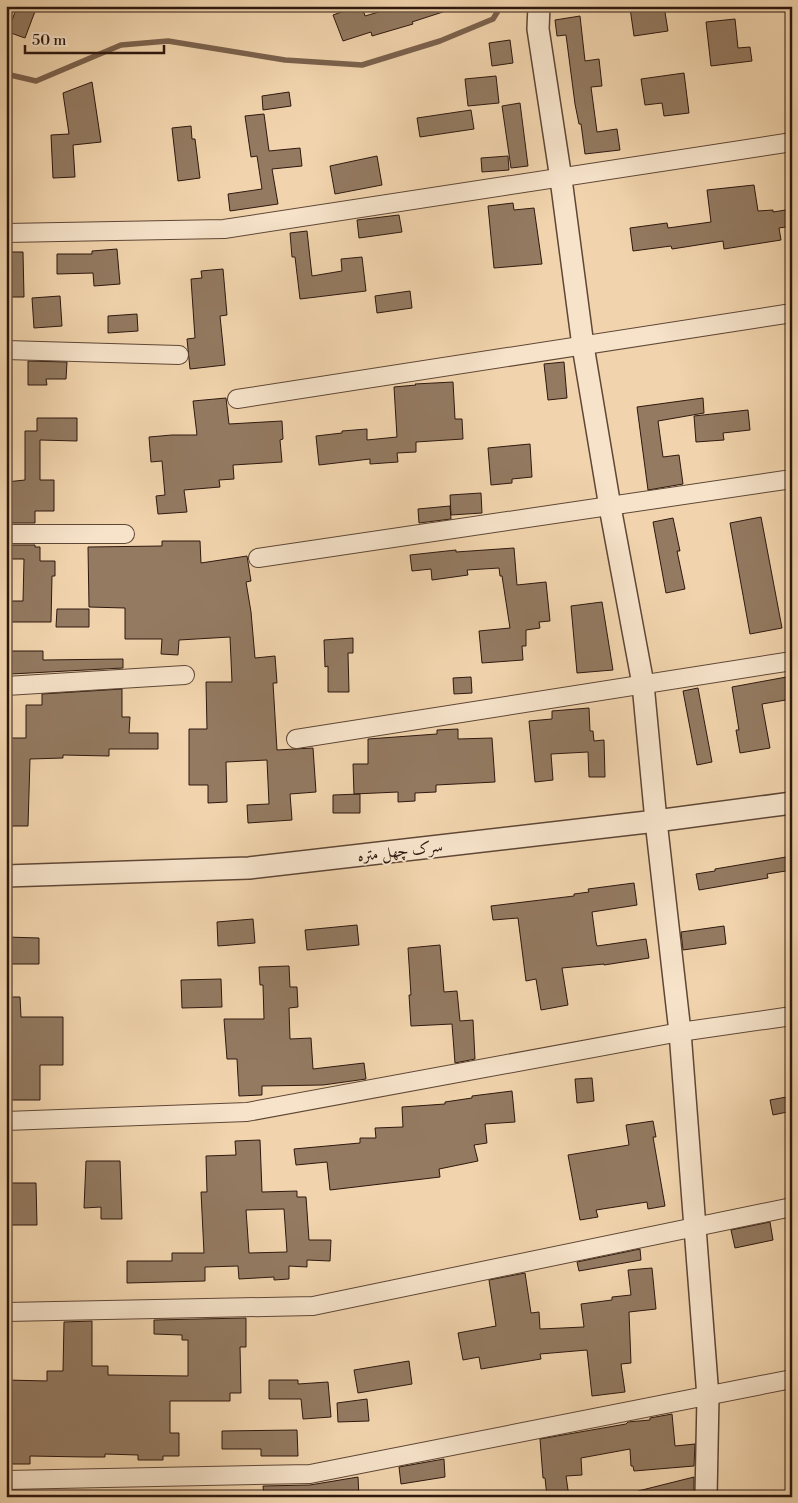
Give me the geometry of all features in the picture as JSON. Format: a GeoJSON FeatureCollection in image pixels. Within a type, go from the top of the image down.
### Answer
{"type":"FeatureCollection","features":[{"type":"Feature","properties":{"kind":"street"},"geometry":{"type":"LineString","coordinates":[[539,6],[538,29],[561,179],[583,346],[610,507],[643,684],[656,822],[680,1032],[708,1397],[706,1497]]}},
{"type":"Feature","properties":{"kind":"street"},"geometry":{"type":"LineString","coordinates":[[6,233],[224,229],[561,179],[792,142]]}},
{"type":"Feature","properties":{"kind":"street"},"geometry":{"type":"LineString","coordinates":[[237,399],[792,313]]}},
{"type":"Feature","properties":{"kind":"street"},"geometry":{"type":"LineString","coordinates":[[6,350],[179,355]]}},
{"type":"Feature","properties":{"kind":"street"},"geometry":{"type":"LineString","coordinates":[[258,558],[792,479]]}},
{"type":"Feature","properties":{"kind":"street"},"geometry":{"type":"LineString","coordinates":[[6,534],[125,534]]}},
{"type":"Feature","properties":{"kind":"street"},"geometry":{"type":"LineString","coordinates":[[296,739],[792,661]]}},
{"type":"Feature","properties":{"kind":"street"},"geometry":{"type":"LineString","coordinates":[[6,686],[185,675]]}},
{"type":"Feature","properties":{"kind":"street","name":"سرک چهل متره"},"geometry":{"type":"LineString","coordinates":[[6,876],[249,868],[656,822],[792,803]]}},
{"type":"Feature","properties":{"kind":"street"},"geometry":{"type":"LineString","coordinates":[[6,1121],[247,1112],[680,1032],[792,1016]]}},
{"type":"Feature","properties":{"kind":"street"},"geometry":{"type":"LineString","coordinates":[[6,1312],[313,1306],[792,1207]]}},
{"type":"Feature","properties":{"kind":"street"},"geometry":{"type":"LineString","coordinates":[[6,1480],[310,1474],[792,1379]]}},
{"type":"Feature","properties":{"kind":"building"},"geometry":{"type":"Polygon","coordinates":[[[17,6],[37,6],[25,38],[8,32],[17,6]]]}},
{"type":"Feature","properties":{"kind":"building"},"geometry":{"type":"Polygon","coordinates":[[[362,6],[365,16],[399,6],[451,6],[452,9],[412,22],[413,24],[372,36],[371,32],[343,41],[333,15],[362,6]]]}},
{"type":"Feature","properties":{"kind":"building"},"geometry":{"type":"Polygon","coordinates":[[[664,6],[668,31],[634,36],[630,8],[664,6]]]}},
{"type":"Feature","properties":{"kind":"building"},"geometry":{"type":"Polygon","coordinates":[[[580,16],[585,61],[599,59],[602,86],[591,87],[597,132],[617,129],[620,150],[585,154],[581,124],[579,124],[575,104],[566,35],[557,36],[555,20],[580,16]]]}},
{"type":"Feature","properties":{"kind":"building"},"geometry":{"type":"Polygon","coordinates":[[[735,19],[738,48],[750,47],[752,61],[711,66],[706,22],[735,19]]]}},
{"type":"Feature","properties":{"kind":"building"},"geometry":{"type":"Polygon","coordinates":[[[510,40],[513,63],[492,66],[489,43],[510,40]]]}},
{"type":"Feature","properties":{"kind":"building"},"geometry":{"type":"Polygon","coordinates":[[[684,73],[689,113],[664,116],[662,103],[645,105],[641,79],[684,73]]]}},
{"type":"Feature","properties":{"kind":"building"},"geometry":{"type":"Polygon","coordinates":[[[496,76],[499,103],[468,106],[465,79],[496,76]]]}},
{"type":"Feature","properties":{"kind":"building"},"geometry":{"type":"Polygon","coordinates":[[[92,82],[101,142],[73,145],[75,177],[53,178],[51,135],[69,134],[63,93],[92,82]]]}},
{"type":"Feature","properties":{"kind":"building"},"geometry":{"type":"Polygon","coordinates":[[[289,92],[291,106],[263,110],[262,96],[289,92]]]}},
{"type":"Feature","properties":{"kind":"building"},"geometry":{"type":"Polygon","coordinates":[[[520,103],[528,166],[511,168],[502,106],[520,103]]]}},
{"type":"Feature","properties":{"kind":"building"},"geometry":{"type":"Polygon","coordinates":[[[471,110],[474,129],[420,137],[417,118],[471,110]]]}},
{"type":"Feature","properties":{"kind":"building"},"geometry":{"type":"Polygon","coordinates":[[[264,114],[269,151],[300,148],[302,166],[272,169],[278,204],[230,211],[228,194],[262,189],[257,156],[251,157],[245,116],[264,114]]]}},
{"type":"Feature","properties":{"kind":"building"},"geometry":{"type":"Polygon","coordinates":[[[191,126],[192,139],[195,139],[200,178],[178,181],[172,128],[191,126]]]}},
{"type":"Feature","properties":{"kind":"building"},"geometry":{"type":"Polygon","coordinates":[[[377,156],[382,185],[335,194],[330,166],[377,156]]]}},
{"type":"Feature","properties":{"kind":"building"},"geometry":{"type":"Polygon","coordinates":[[[508,156],[509,170],[482,172],[481,158],[508,156]]]}},
{"type":"Feature","properties":{"kind":"building"},"geometry":{"type":"Polygon","coordinates":[[[754,185],[758,211],[773,210],[773,212],[792,209],[792,226],[779,228],[781,240],[724,249],[723,241],[672,249],[671,246],[633,251],[630,228],[667,223],[668,228],[711,222],[707,190],[754,185]]]}},
{"type":"Feature","properties":{"kind":"building"},"geometry":{"type":"Polygon","coordinates":[[[513,203],[514,210],[534,208],[542,264],[494,268],[488,206],[513,203]]]}},
{"type":"Feature","properties":{"kind":"building"},"geometry":{"type":"Polygon","coordinates":[[[399,215],[402,232],[359,238],[357,220],[399,215]]]}},
{"type":"Feature","properties":{"kind":"building"},"geometry":{"type":"Polygon","coordinates":[[[307,231],[312,276],[342,271],[341,259],[362,257],[366,291],[300,299],[295,257],[292,257],[290,233],[307,231]]]}},
{"type":"Feature","properties":{"kind":"building"},"geometry":{"type":"Polygon","coordinates":[[[117,249],[120,284],[94,286],[93,273],[57,274],[57,254],[92,254],[92,251],[117,249]]]}},
{"type":"Feature","properties":{"kind":"building"},"geometry":{"type":"Polygon","coordinates":[[[6,252],[23,252],[24,297],[6,297],[6,252]]]}},
{"type":"Feature","properties":{"kind":"building"},"geometry":{"type":"Polygon","coordinates":[[[223,269],[227,315],[220,316],[225,365],[190,369],[187,339],[195,338],[191,279],[202,278],[201,271],[223,269]]]}},
{"type":"Feature","properties":{"kind":"building"},"geometry":{"type":"Polygon","coordinates":[[[410,291],[412,308],[377,313],[375,296],[410,291]]]}},
{"type":"Feature","properties":{"kind":"building"},"geometry":{"type":"Polygon","coordinates":[[[60,296],[62,326],[34,328],[32,298],[60,296]]]}},
{"type":"Feature","properties":{"kind":"building"},"geometry":{"type":"Polygon","coordinates":[[[137,314],[138,331],[108,333],[108,316],[137,314]]]}},
{"type":"Feature","properties":{"kind":"building"},"geometry":{"type":"Polygon","coordinates":[[[28,361],[67,362],[66,379],[46,379],[47,385],[28,385],[28,361]]]}},
{"type":"Feature","properties":{"kind":"building"},"geometry":{"type":"Polygon","coordinates":[[[564,362],[567,398],[548,400],[544,364],[564,362]]]}},
{"type":"Feature","properties":{"kind":"building"},"geometry":{"type":"Polygon","coordinates":[[[453,382],[455,419],[462,419],[463,439],[416,442],[416,452],[397,453],[398,462],[370,464],[370,459],[319,465],[316,436],[367,429],[367,440],[397,437],[394,387],[453,382]]]}},
{"type":"Feature","properties":{"kind":"building"},"geometry":{"type":"Polygon","coordinates":[[[226,398],[229,424],[282,421],[283,439],[280,440],[282,462],[233,465],[234,479],[219,480],[220,487],[184,490],[187,512],[158,514],[156,496],[165,495],[162,461],[151,462],[149,437],[197,435],[193,401],[226,398]]]}},
{"type":"Feature","properties":{"kind":"building"},"geometry":{"type":"Polygon","coordinates":[[[703,398],[704,413],[658,421],[663,457],[679,455],[683,484],[648,490],[637,407],[703,398]]]}},
{"type":"Feature","properties":{"kind":"building"},"geometry":{"type":"Polygon","coordinates":[[[748,410],[750,430],[723,433],[724,440],[696,442],[694,416],[748,410]]]}},
{"type":"Feature","properties":{"kind":"building"},"geometry":{"type":"Polygon","coordinates":[[[37,418],[77,418],[77,441],[40,440],[40,480],[54,480],[54,511],[35,511],[35,523],[10,523],[10,521],[6,521],[6,482],[25,480],[25,431],[37,431],[37,418]]]}},
{"type":"Feature","properties":{"kind":"building"},"geometry":{"type":"Polygon","coordinates":[[[530,444],[532,477],[512,479],[512,483],[491,485],[488,448],[530,444]]]}},
{"type":"Feature","properties":{"kind":"building"},"geometry":{"type":"Polygon","coordinates":[[[481,493],[482,513],[451,515],[450,495],[481,493]]]}},
{"type":"Feature","properties":{"kind":"building"},"geometry":{"type":"Polygon","coordinates":[[[450,506],[451,519],[419,523],[418,509],[450,506]]]}},
{"type":"Feature","properties":{"kind":"building"},"geometry":{"type":"Polygon","coordinates":[[[761,517],[782,628],[750,634],[730,523],[761,517]]]}},
{"type":"Feature","properties":{"kind":"building"},"geometry":{"type":"Polygon","coordinates":[[[673,518],[680,551],[677,551],[685,589],[666,593],[653,522],[673,518]]]}},
{"type":"Feature","properties":{"kind":"building"},"geometry":{"type":"Polygon","coordinates":[[[162,541],[200,541],[201,563],[247,556],[251,581],[246,582],[255,658],[275,656],[277,683],[273,683],[277,750],[313,748],[316,792],[290,794],[292,820],[248,823],[247,805],[269,804],[267,760],[226,762],[227,802],[208,803],[208,785],[189,785],[189,729],[207,729],[206,682],[232,682],[230,637],[179,640],[178,655],[161,654],[162,639],[125,639],[125,608],[89,607],[88,547],[162,546],[162,541]]]}},
{"type":"Feature","properties":{"kind":"building"},"geometry":{"type":"Polygon","coordinates":[[[10,545],[35,545],[35,547],[40,547],[40,561],[55,561],[55,576],[52,576],[51,622],[9,622],[9,601],[23,601],[24,559],[10,559],[10,545]]]}},
{"type":"Feature","properties":{"kind":"building"},"geometry":{"type":"Polygon","coordinates":[[[514,548],[517,585],[546,582],[550,621],[539,622],[540,628],[526,630],[526,646],[522,646],[523,660],[482,663],[479,631],[510,628],[502,576],[500,576],[499,568],[467,570],[468,575],[432,580],[431,569],[412,571],[410,555],[456,550],[456,552],[514,548]]]}},
{"type":"Feature","properties":{"kind":"building"},"geometry":{"type":"Polygon","coordinates":[[[602,602],[613,670],[577,673],[571,606],[602,602]]]}},
{"type":"Feature","properties":{"kind":"building"},"geometry":{"type":"Polygon","coordinates":[[[57,609],[89,609],[89,627],[56,627],[57,609]]]}},
{"type":"Feature","properties":{"kind":"building"},"geometry":{"type":"Polygon","coordinates":[[[353,638],[353,653],[348,653],[349,692],[328,692],[328,666],[325,667],[324,640],[353,638]]]}},
{"type":"Feature","properties":{"kind":"building"},"geometry":{"type":"Polygon","coordinates":[[[10,651],[43,651],[43,660],[123,659],[123,668],[11,674],[10,651]]]}},
{"type":"Feature","properties":{"kind":"building"},"geometry":{"type":"Polygon","coordinates":[[[792,676],[792,699],[762,704],[770,748],[740,753],[736,730],[739,730],[732,687],[792,676]]]}},
{"type":"Feature","properties":{"kind":"building"},"geometry":{"type":"Polygon","coordinates":[[[471,677],[472,693],[454,694],[453,678],[471,677]]]}},
{"type":"Feature","properties":{"kind":"building"},"geometry":{"type":"Polygon","coordinates":[[[698,688],[712,762],[697,765],[683,691],[698,688]]]}},
{"type":"Feature","properties":{"kind":"building"},"geometry":{"type":"Polygon","coordinates":[[[122,689],[122,717],[130,717],[129,733],[158,733],[158,749],[109,749],[109,756],[63,755],[63,758],[30,759],[28,826],[6,826],[6,738],[26,738],[26,705],[42,705],[42,694],[122,689]]]}},
{"type":"Feature","properties":{"kind":"building"},"geometry":{"type":"Polygon","coordinates":[[[589,708],[590,731],[593,731],[594,741],[604,740],[605,777],[589,777],[588,752],[551,754],[553,780],[535,782],[529,721],[552,719],[552,711],[589,708]]]}},
{"type":"Feature","properties":{"kind":"building"},"geometry":{"type":"Polygon","coordinates":[[[458,729],[458,739],[492,738],[495,782],[436,785],[436,792],[415,793],[415,801],[398,802],[398,792],[354,794],[353,764],[368,764],[368,739],[437,734],[437,730],[458,729]]]}},
{"type":"Feature","properties":{"kind":"building"},"geometry":{"type":"Polygon","coordinates":[[[360,794],[360,813],[333,813],[333,795],[360,794]]]}},
{"type":"Feature","properties":{"kind":"building"},"geometry":{"type":"Polygon","coordinates":[[[792,856],[792,870],[767,874],[768,878],[699,890],[696,874],[792,856]]]}},
{"type":"Feature","properties":{"kind":"building"},"geometry":{"type":"Polygon","coordinates":[[[634,883],[637,905],[592,912],[596,942],[597,946],[646,939],[649,958],[604,965],[562,968],[568,1005],[541,1010],[536,979],[526,981],[518,918],[493,920],[491,906],[574,896],[574,894],[589,892],[588,889],[634,883]]]}},
{"type":"Feature","properties":{"kind":"building"},"geometry":{"type":"Polygon","coordinates":[[[253,919],[255,943],[218,946],[217,922],[253,919]]]}},
{"type":"Feature","properties":{"kind":"building"},"geometry":{"type":"Polygon","coordinates":[[[357,925],[359,945],[307,950],[305,930],[357,925]]]}},
{"type":"Feature","properties":{"kind":"building"},"geometry":{"type":"Polygon","coordinates":[[[724,926],[726,944],[683,950],[681,932],[724,926]]]}},
{"type":"Feature","properties":{"kind":"building"},"geometry":{"type":"Polygon","coordinates":[[[6,937],[39,938],[39,964],[6,964],[6,937]]]}},
{"type":"Feature","properties":{"kind":"building"},"geometry":{"type":"Polygon","coordinates":[[[440,945],[444,992],[457,991],[460,1021],[473,1020],[475,1059],[455,1063],[452,1024],[411,1026],[408,948],[440,945]]]}},
{"type":"Feature","properties":{"kind":"building"},"geometry":{"type":"Polygon","coordinates":[[[289,966],[290,987],[297,987],[298,1007],[289,1008],[290,1039],[311,1038],[313,1069],[364,1063],[366,1079],[323,1085],[262,1086],[262,1095],[239,1096],[237,1059],[227,1059],[224,1019],[264,1019],[263,985],[260,985],[259,967],[289,966]]]}},
{"type":"Feature","properties":{"kind":"building"},"geometry":{"type":"Polygon","coordinates":[[[221,979],[222,1007],[182,1008],[181,980],[221,979]]]}},
{"type":"Feature","properties":{"kind":"building"},"geometry":{"type":"Polygon","coordinates":[[[6,997],[20,997],[21,1017],[63,1017],[63,1065],[40,1065],[40,1100],[11,1100],[11,1079],[8,1079],[6,997]]]}},
{"type":"Feature","properties":{"kind":"building"},"geometry":{"type":"Polygon","coordinates":[[[592,1078],[594,1101],[577,1103],[575,1079],[592,1078]]]}},
{"type":"Feature","properties":{"kind":"building"},"geometry":{"type":"Polygon","coordinates":[[[512,1091],[515,1122],[485,1124],[487,1143],[474,1145],[478,1161],[439,1169],[440,1177],[330,1190],[327,1162],[296,1165],[294,1149],[360,1143],[360,1138],[376,1138],[375,1128],[403,1127],[402,1107],[445,1104],[445,1102],[472,1098],[472,1096],[512,1091]]]}},
{"type":"Feature","properties":{"kind":"building"},"geometry":{"type":"Polygon","coordinates":[[[792,1096],[792,1111],[773,1115],[770,1100],[792,1096]]]}},
{"type":"Feature","properties":{"kind":"building"},"geometry":{"type":"Polygon","coordinates":[[[653,1121],[656,1137],[653,1137],[665,1206],[648,1209],[647,1202],[596,1210],[598,1217],[580,1220],[568,1155],[629,1145],[626,1125],[653,1121]]]}},
{"type":"Feature","properties":{"kind":"building"},"geometry":{"type":"Polygon","coordinates":[[[260,1140],[262,1192],[297,1191],[297,1197],[306,1197],[309,1240],[331,1240],[330,1261],[307,1260],[307,1267],[289,1266],[289,1279],[274,1280],[274,1277],[239,1279],[238,1266],[205,1267],[205,1281],[127,1283],[127,1261],[172,1261],[172,1253],[204,1253],[201,1192],[207,1192],[206,1156],[236,1155],[235,1141],[260,1140]],[[284,1209],[246,1210],[249,1253],[287,1252],[284,1209]]]}},
{"type":"Feature","properties":{"kind":"building"},"geometry":{"type":"Polygon","coordinates":[[[86,1161],[120,1161],[122,1219],[101,1219],[101,1207],[84,1208],[86,1161]]]}},
{"type":"Feature","properties":{"kind":"building"},"geometry":{"type":"Polygon","coordinates":[[[6,1183],[36,1183],[37,1225],[6,1225],[6,1183]]]}},
{"type":"Feature","properties":{"kind":"building"},"geometry":{"type":"Polygon","coordinates":[[[770,1222],[773,1240],[735,1248],[731,1230],[770,1222]]]}},
{"type":"Feature","properties":{"kind":"building"},"geometry":{"type":"Polygon","coordinates":[[[640,1249],[641,1260],[579,1271],[577,1262],[640,1249]]]}},
{"type":"Feature","properties":{"kind":"building"},"geometry":{"type":"Polygon","coordinates":[[[652,1268],[656,1309],[629,1312],[631,1363],[621,1364],[625,1392],[592,1396],[587,1350],[540,1354],[541,1359],[481,1369],[479,1357],[463,1360],[458,1333],[496,1326],[489,1280],[525,1273],[531,1313],[539,1312],[540,1329],[584,1327],[581,1304],[612,1300],[612,1297],[631,1295],[628,1270],[652,1268]]]}},
{"type":"Feature","properties":{"kind":"building"},"geometry":{"type":"Polygon","coordinates":[[[246,1318],[246,1347],[240,1347],[241,1393],[230,1393],[230,1401],[170,1401],[170,1433],[179,1433],[179,1456],[163,1456],[163,1460],[138,1460],[138,1455],[105,1454],[105,1457],[30,1456],[30,1464],[6,1464],[6,1380],[47,1381],[47,1371],[63,1371],[64,1322],[92,1321],[92,1366],[108,1366],[108,1375],[188,1376],[188,1340],[182,1340],[182,1335],[154,1334],[154,1320],[246,1318]]]}},
{"type":"Feature","properties":{"kind":"building"},"geometry":{"type":"Polygon","coordinates":[[[409,1361],[412,1384],[358,1393],[354,1370],[409,1361]]]}},
{"type":"Feature","properties":{"kind":"building"},"geometry":{"type":"Polygon","coordinates":[[[269,1380],[298,1380],[298,1384],[328,1382],[331,1417],[303,1419],[301,1399],[269,1399],[269,1380]]]}},
{"type":"Feature","properties":{"kind":"building"},"geometry":{"type":"Polygon","coordinates":[[[367,1399],[369,1421],[338,1422],[337,1403],[367,1399]]]}},
{"type":"Feature","properties":{"kind":"building"},"geometry":{"type":"Polygon","coordinates":[[[672,1414],[675,1446],[695,1444],[694,1466],[634,1471],[633,1466],[631,1466],[630,1449],[581,1458],[582,1475],[566,1476],[569,1497],[547,1497],[545,1478],[543,1478],[540,1439],[626,1424],[628,1422],[650,1420],[650,1418],[672,1414]]]}},
{"type":"Feature","properties":{"kind":"building"},"geometry":{"type":"Polygon","coordinates":[[[297,1430],[298,1456],[261,1456],[261,1449],[222,1449],[222,1431],[297,1430]]]}},
{"type":"Feature","properties":{"kind":"building"},"geometry":{"type":"Polygon","coordinates":[[[444,1459],[445,1477],[401,1484],[399,1467],[444,1459]]]}},
{"type":"Feature","properties":{"kind":"building"},"geometry":{"type":"Polygon","coordinates":[[[358,1477],[359,1497],[264,1497],[263,1486],[310,1485],[358,1477]]]}},
{"type":"Feature","properties":{"kind":"building"},"geometry":{"type":"Polygon","coordinates":[[[694,1477],[694,1497],[638,1497],[638,1491],[694,1477]]]}},
{"type":"Feature","properties":{"kind":"waterway"},"geometry":{"type":"LineString","coordinates":[[6,74],[36,81],[121,45],[168,41],[285,60],[362,65],[440,41],[493,19],[501,6]]}}]}
